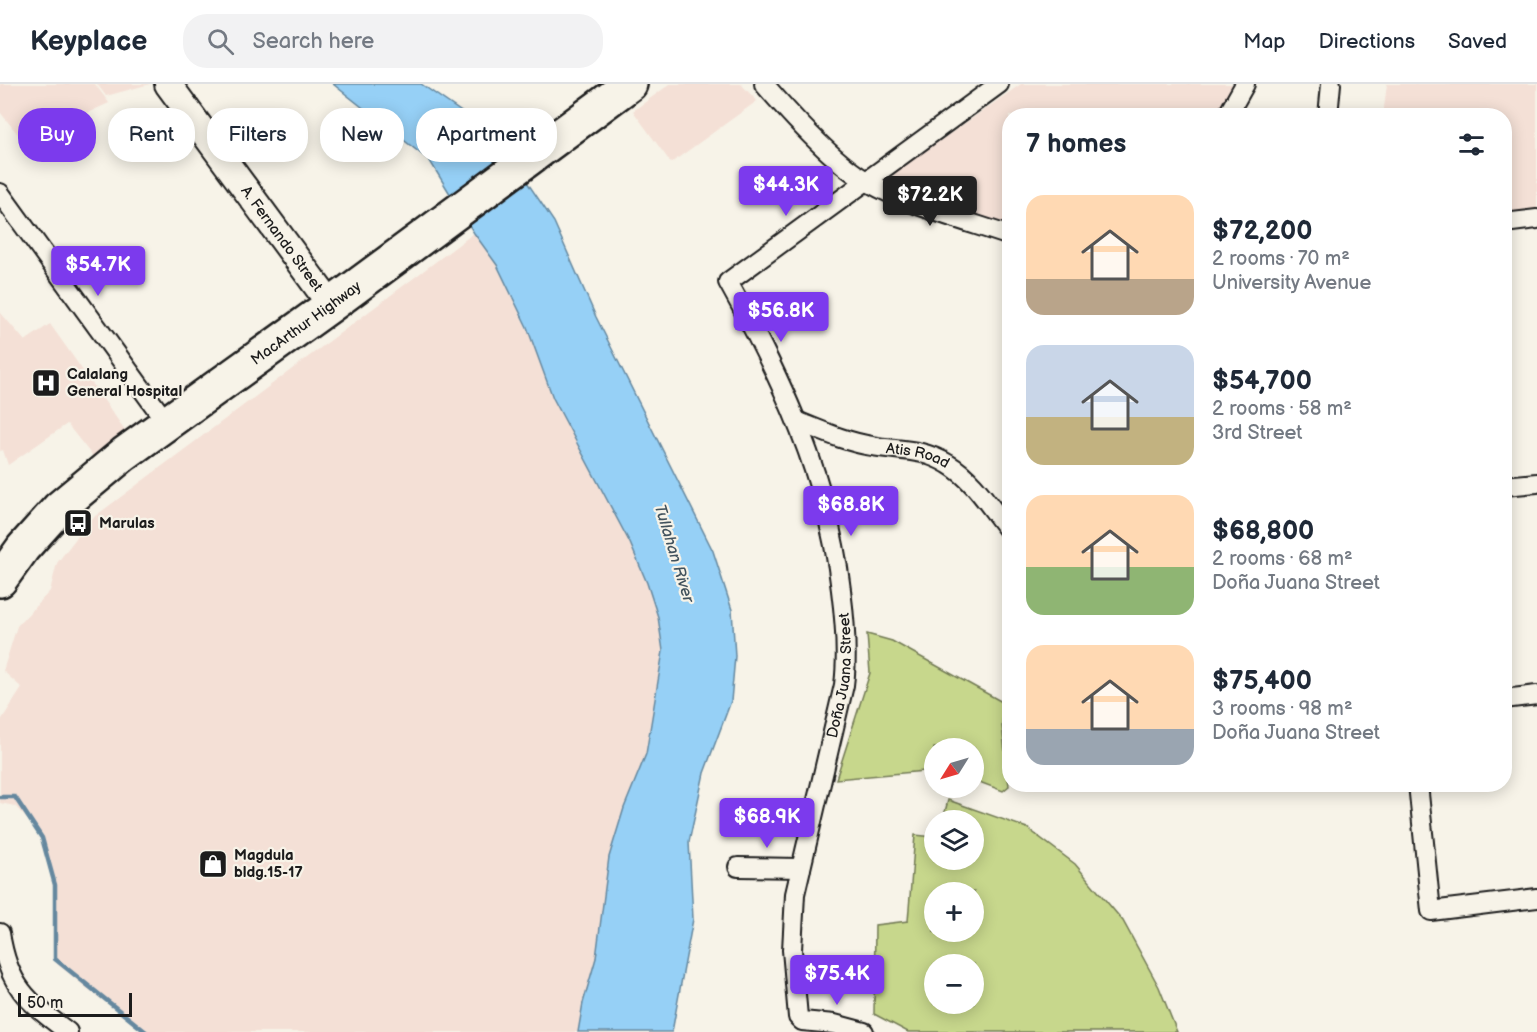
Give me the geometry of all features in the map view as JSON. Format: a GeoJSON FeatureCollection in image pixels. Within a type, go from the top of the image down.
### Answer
{"type":"FeatureCollection","features":[{"type":"Feature","properties":{"kind":"highway","name":"MacArthur Highway"},"geometry":{"type":"LineString","coordinates":[[1,572],[59,508],[108,467],[448,219],[628,84]]}},
{"type":"Feature","properties":{"kind":"street","name":"A. Fernando Street"},"geometry":{"type":"LineString","coordinates":[[168,84],[331,305]]}},
{"type":"Feature","properties":{"kind":"street"},"geometry":{"type":"LineString","coordinates":[[764,84],[843,164],[865,181],[895,195],[1002,233]]}},
{"type":"Feature","properties":{"kind":"street"},"geometry":{"type":"LineString","coordinates":[[865,181],[999,84]]}},
{"type":"Feature","properties":{"kind":"street"},"geometry":{"type":"LineString","coordinates":[[1232,108],[1245,84]]}},
{"type":"Feature","properties":{"kind":"street"},"geometry":{"type":"LineString","coordinates":[[1329,108],[1331,84]]}},
{"type":"Feature","properties":{"kind":"street","name":"Doña Juana Street"},"geometry":{"type":"LineString","coordinates":[[864,1032],[834,1024],[802,1021],[798,1017],[792,932],[795,894],[844,685],[846,664],[844,615],[836,555],[815,468],[776,374],[728,282],[865,181]]}},
{"type":"Feature","properties":{"kind":"street"},"geometry":{"type":"LineString","coordinates":[[0,193],[166,423]]}},
{"type":"Feature","properties":{"kind":"street"},"geometry":{"type":"LineString","coordinates":[[1512,222],[1537,219]]}},
{"type":"Feature","properties":{"kind":"street","name":"Atis Road"},"geometry":{"type":"LineString","coordinates":[[797,422],[849,441],[925,452],[949,464],[965,477],[1002,522]]}},
{"type":"Feature","properties":{"kind":"street"},"geometry":{"type":"LineString","coordinates":[[1512,485],[1537,483]]}},
{"type":"Feature","properties":{"kind":"street"},"geometry":{"type":"LineString","coordinates":[[1512,698],[1537,695]]}},
{"type":"Feature","properties":{"kind":"street"},"geometry":{"type":"LineString","coordinates":[[1419,792],[1431,911],[1537,898]]}},
{"type":"Feature","properties":{"kind":"street"},"geometry":{"type":"LineString","coordinates":[[738,867],[801,868]]}},
{"type":"Feature","properties":{"kind":"street"},"geometry":{"type":"LineString","coordinates":[[0,933],[16,985],[29,1001],[68,1032]]}},
{"type":"Feature","properties":{"kind":"shaded area"},"geometry":{"type":"Polygon","coordinates":[[[0,84],[95,84],[109,103],[96,109],[18,108],[18,134],[0,112],[0,84]]]}},
{"type":"Feature","properties":{"kind":"shaded area"},"geometry":{"type":"Polygon","coordinates":[[[97,84],[150,84],[106,96],[97,84]]]}},
{"type":"Feature","properties":{"kind":"shaded area"},"geometry":{"type":"Polygon","coordinates":[[[670,84],[741,84],[757,101],[671,163],[633,111],[670,84]]]}},
{"type":"Feature","properties":{"kind":"shaded area"},"geometry":{"type":"Polygon","coordinates":[[[1021,84],[1235,84],[1220,108],[1002,108],[1002,225],[891,184],[894,173],[1021,84]]]}},
{"type":"Feature","properties":{"kind":"shaded area"},"geometry":{"type":"Polygon","coordinates":[[[1387,84],[1537,84],[1537,212],[1512,215],[1512,108],[1384,108],[1387,84]]]}},
{"type":"Feature","properties":{"kind":"shaded area"},"geometry":{"type":"Polygon","coordinates":[[[474,233],[497,265],[593,470],[630,543],[658,617],[663,651],[646,754],[624,808],[609,857],[596,958],[583,1003],[578,1032],[148,1032],[94,994],[57,964],[53,874],[37,830],[15,806],[0,803],[0,722],[22,688],[3,671],[17,626],[50,591],[57,563],[90,520],[474,233]]]}},
{"type":"Feature","properties":{"kind":"shaded area","name":"Calalang General Hospital"},"geometry":{"type":"Polygon","coordinates":[[[0,312],[25,341],[50,324],[127,433],[94,458],[67,424],[8,465],[3,450],[0,451],[0,312]]]}},
{"type":"Feature","properties":{"kind":"green space"},"geometry":{"type":"Polygon","coordinates":[[[867,634],[892,641],[1002,702],[1002,791],[984,784],[984,738],[924,738],[924,771],[836,779],[870,673],[867,634]]]}},
{"type":"Feature","properties":{"kind":"green space"},"geometry":{"type":"Polygon","coordinates":[[[948,800],[976,810],[946,810],[948,800]]]}},
{"type":"Feature","properties":{"kind":"green space"},"geometry":{"type":"Polygon","coordinates":[[[984,813],[1027,828],[1075,864],[1123,921],[1159,987],[1177,1032],[908,1032],[874,1014],[875,925],[908,921],[915,835],[924,836],[924,870],[984,870],[984,813]]]}},
{"type":"Feature","properties":{"kind":"water"},"geometry":{"type":"Polygon","coordinates":[[[333,84],[421,84],[456,108],[416,108],[416,150],[404,140],[404,108],[363,108],[333,84]]]}},
{"type":"Feature","properties":{"kind":"water","name":"Tullahan River"},"geometry":{"type":"Polygon","coordinates":[[[431,162],[514,162],[554,222],[596,317],[713,551],[732,610],[735,656],[731,701],[704,773],[689,842],[693,919],[672,1032],[578,1032],[583,1003],[596,958],[609,857],[624,808],[646,754],[663,651],[658,617],[630,543],[553,398],[527,327],[497,265],[474,233],[431,162]]]}},
{"type":"Feature","properties":{"kind":"waterway"},"geometry":{"type":"LineString","coordinates":[[0,797],[15,797],[42,838],[55,885],[55,959],[146,1032]]}},
{"type":"Feature","properties":{"kind":"place","name":"Calalang General Hospital"},"geometry":{"type":"Point","coordinates":[46,383]}},
{"type":"Feature","properties":{"kind":"place","name":"Marulas"},"geometry":{"type":"Point","coordinates":[78,523]}},
{"type":"Feature","properties":{"kind":"place","name":"Magdula bldg.15-17"},"geometry":{"type":"Point","coordinates":[213,864]}}]}
